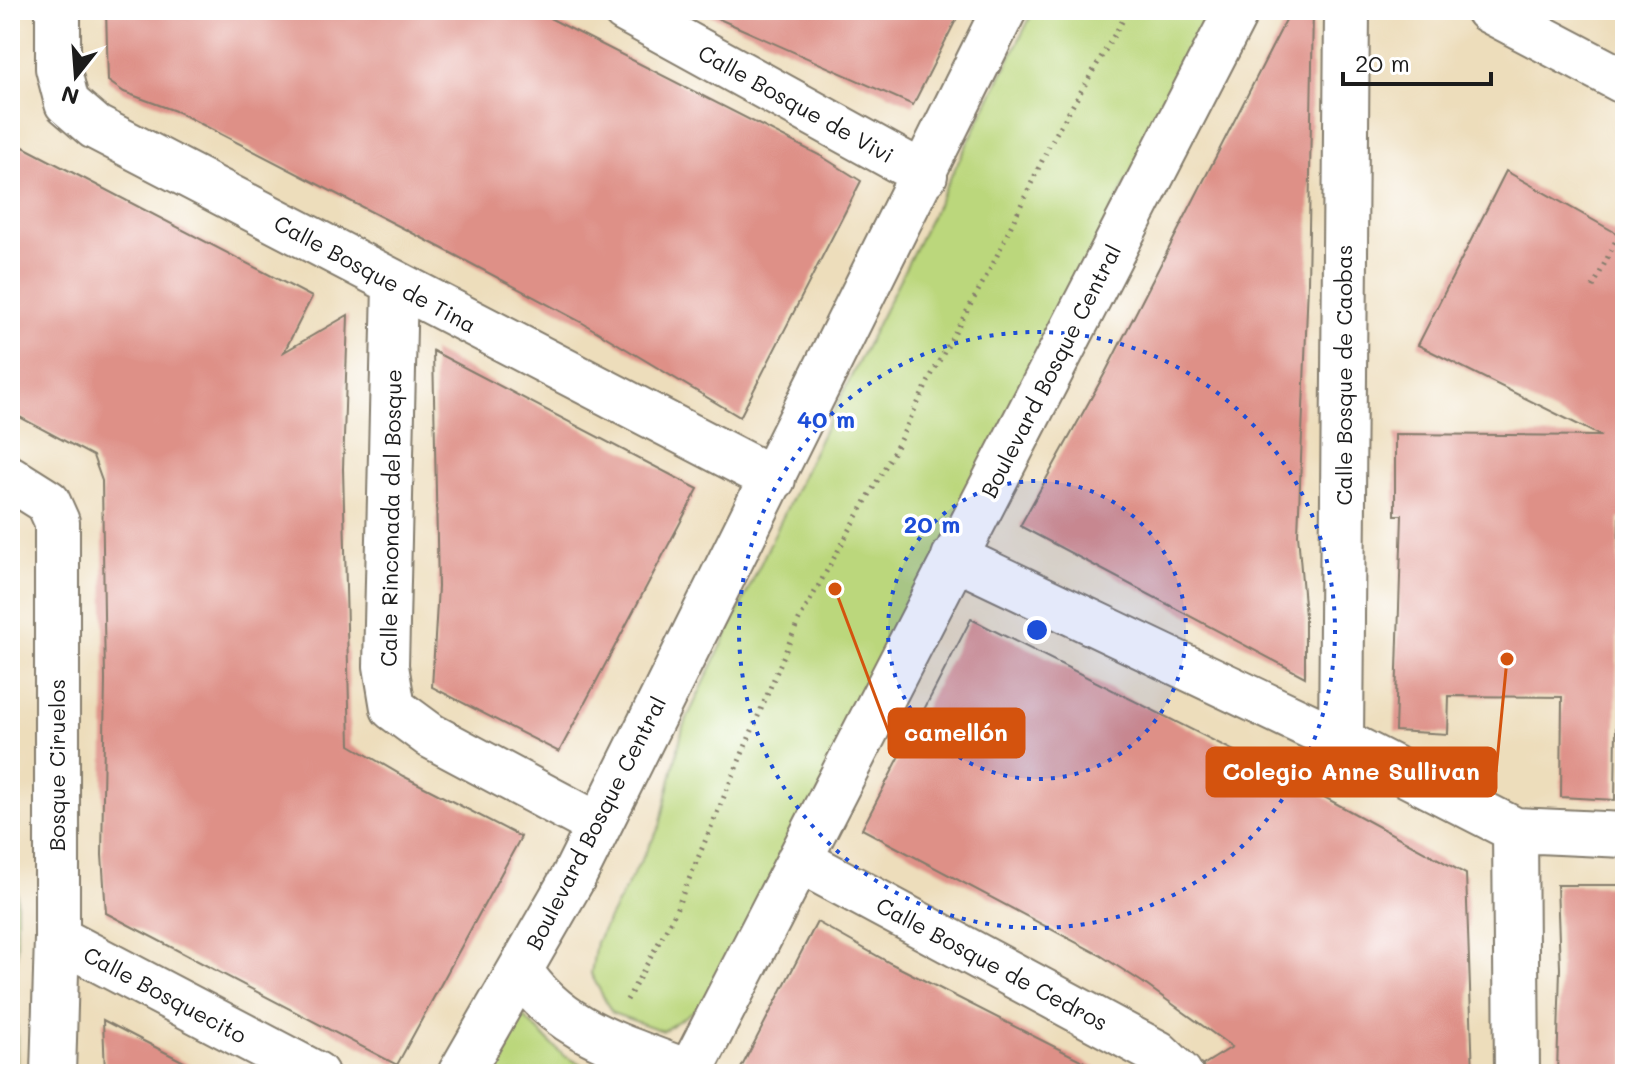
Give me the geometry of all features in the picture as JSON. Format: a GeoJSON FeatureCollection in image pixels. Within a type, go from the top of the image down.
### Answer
{"type":"FeatureCollection","features":[{"type":"Feature","properties":{"kind":"street","name":"Calle Bosque de Tina"},"geometry":{"type":"LineString","coordinates":[[58,10],[58,68],[67,103],[86,119],[395,285],[773,479]]}},
{"type":"Feature","properties":{"kind":"street","name":"Calle Bosque de Vivi"},"geometry":{"type":"LineString","coordinates":[[625,10],[925,175]]}},
{"type":"Feature","properties":{"kind":"street","name":"Boulevard Bosque Central"},"geometry":{"type":"LineString","coordinates":[[460,1074],[574,876],[925,175],[1004,10]]}},
{"type":"Feature","properties":{"kind":"street","name":"Boulevard Bosque Central"},"geometry":{"type":"LineString","coordinates":[[690,1073],[1237,10]]}},
{"type":"Feature","properties":{"kind":"street","name":"Calle Bosque de Caobas"},"geometry":{"type":"LineString","coordinates":[[1341,741],[1347,10]]}},
{"type":"Feature","properties":{"kind":"street"},"geometry":{"type":"LineString","coordinates":[[1488,10],[1625,82]]}},
{"type":"Feature","properties":{"kind":"street","name":"Calle Rinconada del Bosque"},"geometry":{"type":"LineString","coordinates":[[395,285],[386,666],[393,708],[431,736],[598,825]]}},
{"type":"Feature","properties":{"kind":"street","name":"Bosque Ciruelos"},"geometry":{"type":"LineString","coordinates":[[10,478],[48,502],[57,522],[57,938],[53,1074]]}},
{"type":"Feature","properties":{"kind":"street"},"geometry":{"type":"LineString","coordinates":[[954,557],[1341,741],[1515,830],[1625,835]]}},
{"type":"Feature","properties":{"kind":"street"},"geometry":{"type":"LineString","coordinates":[[1515,830],[1517,1074]]}},
{"type":"Feature","properties":{"kind":"street","name":"Calle Bosque de Cedros"},"geometry":{"type":"LineString","coordinates":[[799,860],[1158,1053],[1180,1074]]}},
{"type":"Feature","properties":{"kind":"street","name":"Calle Bosquecito"},"geometry":{"type":"LineString","coordinates":[[57,938],[316,1074]]}},
{"type":"Feature","properties":{"kind":"street"},"geometry":{"type":"LineString","coordinates":[[520,970],[531,988],[561,1017],[589,1035],[690,1073]]}},
{"type":"Feature","properties":{"kind":"path"},"geometry":{"type":"LineString","coordinates":[[624,1004],[673,917],[798,622],[898,444],[992,266],[1050,144],[1129,10]]}},
{"type":"Feature","properties":{"kind":"path"},"geometry":{"type":"LineString","coordinates":[[1593,287],[1625,222]]}},
{"type":"Feature","properties":{"kind":"green space"},"geometry":{"type":"Polygon","coordinates":[[[1034,10],[1213,10],[716,996],[663,1031],[612,1013],[591,974],[596,942],[660,826],[683,727],[814,451],[1034,10]]]}},
{"type":"Feature","properties":{"kind":"green space"},"geometry":{"type":"Polygon","coordinates":[[[10,522],[17,526],[17,1074],[10,1074],[10,522]]]}},
{"type":"Feature","properties":{"kind":"green space"},"geometry":{"type":"Polygon","coordinates":[[[517,1010],[563,1055],[599,1074],[482,1074],[517,1010]]]}},
{"type":"Feature","properties":{"kind":"building"},"geometry":{"type":"Polygon","coordinates":[[[106,10],[534,10],[821,156],[861,181],[740,417],[581,322],[453,254],[178,112],[124,92],[108,81],[106,10]]]}},
{"type":"Feature","properties":{"kind":"building"},"geometry":{"type":"Polygon","coordinates":[[[699,10],[961,10],[913,105],[699,10]]]}},
{"type":"Feature","properties":{"kind":"building"},"geometry":{"type":"Polygon","coordinates":[[[1291,10],[1313,10],[1308,283],[1298,534],[1305,616],[1305,677],[1020,526],[1105,373],[1291,10]]]}},
{"type":"Feature","properties":{"kind":"building"},"geometry":{"type":"Polygon","coordinates":[[[10,140],[312,297],[284,352],[348,315],[343,469],[350,745],[521,837],[397,1065],[106,913],[102,855],[105,680],[102,481],[93,456],[10,412],[10,140]]]}},
{"type":"Feature","properties":{"kind":"building"},"geometry":{"type":"Polygon","coordinates":[[[1506,171],[1625,238],[1625,518],[1619,518],[1615,800],[1561,797],[1562,697],[1449,696],[1448,734],[1395,731],[1402,515],[1395,515],[1395,434],[1601,436],[1418,345],[1506,171]]]}},
{"type":"Feature","properties":{"kind":"building"},"geometry":{"type":"Polygon","coordinates":[[[433,351],[698,489],[559,752],[432,687],[438,587],[433,351]]]}},
{"type":"Feature","properties":{"kind":"building"},"geometry":{"type":"Polygon","coordinates":[[[971,619],[1302,785],[1466,874],[1473,1074],[1204,1074],[1203,1065],[1232,1047],[1100,955],[862,829],[971,619]]]}},
{"type":"Feature","properties":{"kind":"building"},"geometry":{"type":"Polygon","coordinates":[[[1557,885],[1625,885],[1625,1074],[1557,1074],[1560,968],[1557,885]]]}},
{"type":"Feature","properties":{"kind":"building"},"geometry":{"type":"Polygon","coordinates":[[[817,922],[890,963],[1108,1074],[738,1074],[817,922]]]}},
{"type":"Feature","properties":{"kind":"building"},"geometry":{"type":"Polygon","coordinates":[[[103,1020],[207,1074],[105,1074],[103,1020]]]}},
{"type":"Feature","properties":{"kind":"place","name":"camellón"},"geometry":{"type":"Point","coordinates":[835,589]}},
{"type":"Feature","properties":{"kind":"place","name":"Colegio Anne Sullivan"},"geometry":{"type":"Point","coordinates":[1507,659]}}]}
